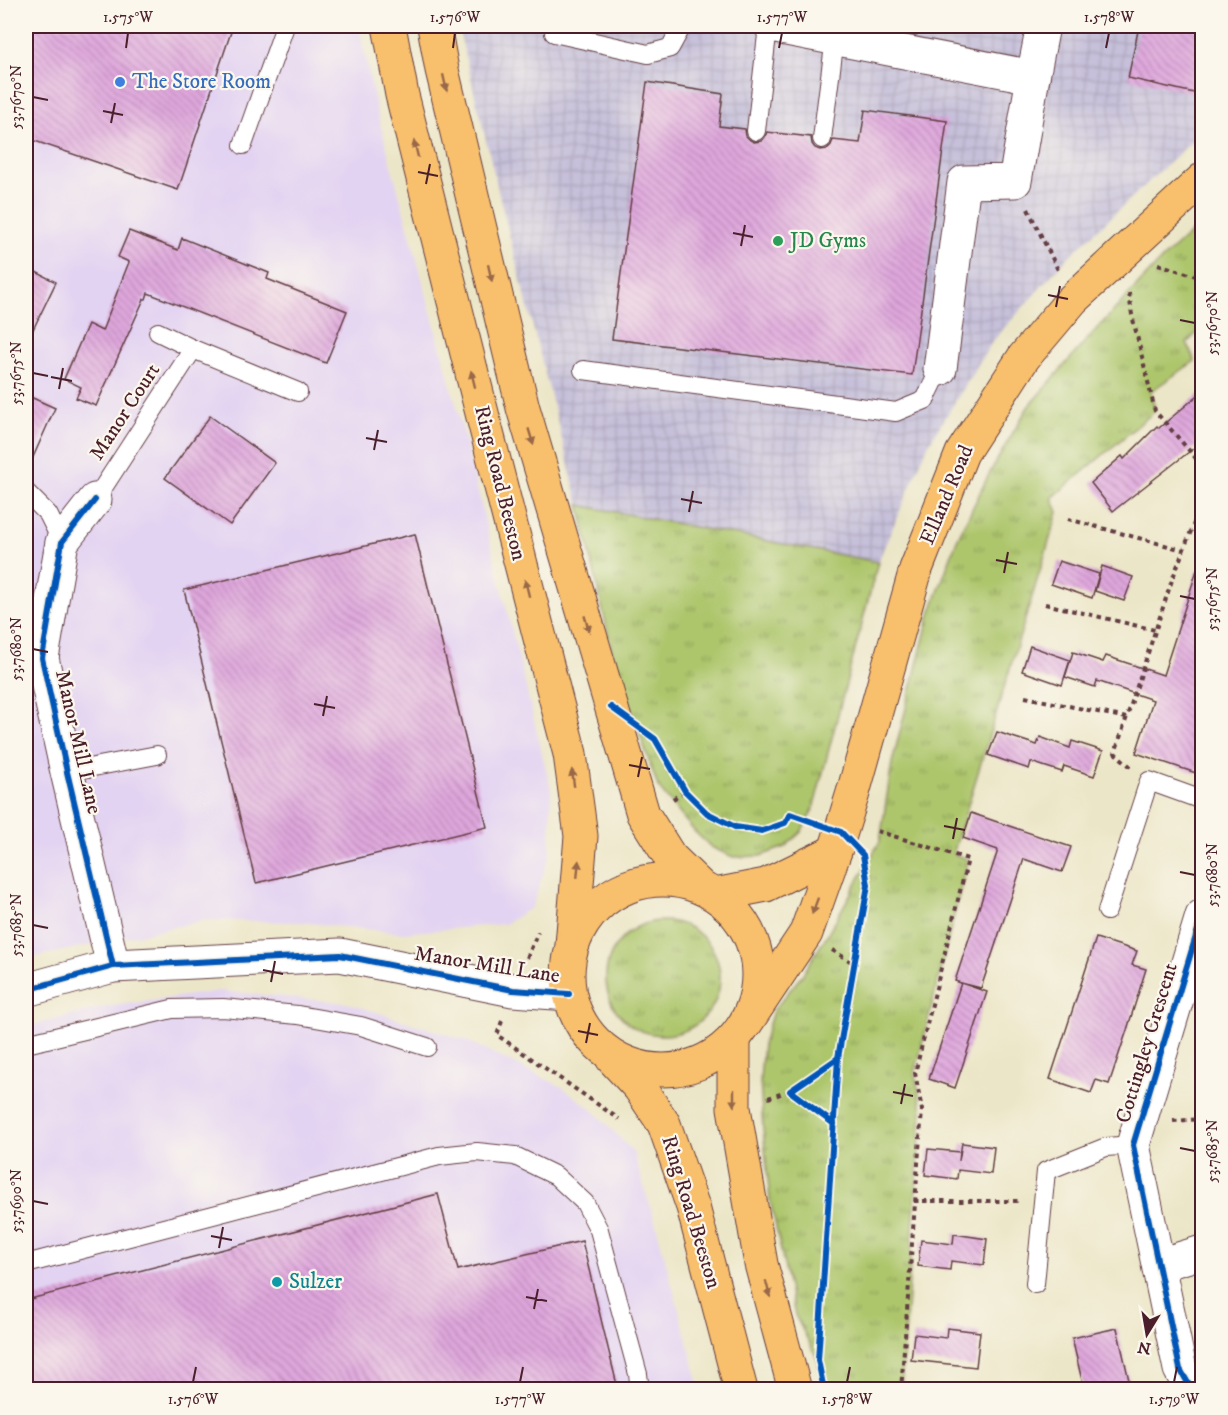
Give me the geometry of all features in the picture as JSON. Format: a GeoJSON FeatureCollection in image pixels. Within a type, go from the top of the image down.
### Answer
{"type":"FeatureCollection","features":[{"type":"Feature","properties":{"kind":"main road","name":"Ring Road Beeston"},"geometry":{"type":"LineString","coordinates":[[389,26],[402,95],[570,754],[581,836],[572,945]]}},
{"type":"Feature","properties":{"kind":"main road","name":"Ring Road Beeston"},"geometry":{"type":"LineString","coordinates":[[434,26],[442,70],[522,408],[643,814],[670,857],[708,891]]}},
{"type":"Feature","properties":{"kind":"main road","name":"Elland Road"},"geometry":{"type":"LineString","coordinates":[[740,1031],[806,933],[835,851],[916,569],[962,453],[1024,357],[1072,300],[1203,180]]}},
{"type":"Feature","properties":{"kind":"main road"},"geometry":{"type":"LineString","coordinates":[[708,891],[766,885],[835,851]]}},
{"type":"Feature","properties":{"kind":"main road"},"geometry":{"type":"LineString","coordinates":[[740,1031],[698,1064],[675,1070],[651,1070],[628,1064],[606,1052],[588,1034],[576,1017],[569,994],[567,979],[572,945],[581,926],[593,910],[615,892],[642,882],[671,880],[691,884],[708,891],[735,913],[752,940],[758,969],[756,997],[740,1031],[734,1108],[761,1264],[795,1389]]}},
{"type":"Feature","properties":{"kind":"main road","name":"Ring Road Beeston"},"geometry":{"type":"LineString","coordinates":[[606,1052],[639,1087],[664,1124],[693,1207],[741,1389]]}},
{"type":"Feature","properties":{"kind":"street"},"geometry":{"type":"LineString","coordinates":[[770,26],[1033,77]]}},
{"type":"Feature","properties":{"kind":"street"},"geometry":{"type":"LineString","coordinates":[[940,369],[964,182],[1015,181],[1043,26]]}},
{"type":"Feature","properties":{"kind":"street","name":"Manor Mill Lane"},"geometry":{"type":"LineString","coordinates":[[95,500],[62,542],[37,679],[67,772],[113,966]]}},
{"type":"Feature","properties":{"kind":"street","name":"Cottingley Crescent"},"geometry":{"type":"LineString","coordinates":[[1192,1389],[1180,1369],[1133,1145],[1203,916]]}},
{"type":"Feature","properties":{"kind":"street","name":"Manor Mill Lane"},"geometry":{"type":"LineString","coordinates":[[26,990],[113,966],[340,955],[513,990],[569,994]]}},
{"type":"Feature","properties":{"kind":"street"},"geometry":{"type":"LineString","coordinates":[[1159,1265],[1203,1252]]}},
{"type":"Feature","properties":{"kind":"lane"},"geometry":{"type":"LineString","coordinates":[[243,145],[285,26]]}},
{"type":"Feature","properties":{"kind":"lane"},"geometry":{"type":"LineString","coordinates":[[554,33],[648,54],[670,48],[682,26]]}},
{"type":"Feature","properties":{"kind":"lane"},"geometry":{"type":"LineString","coordinates":[[756,131],[770,26]]}},
{"type":"Feature","properties":{"kind":"lane"},"geometry":{"type":"LineString","coordinates":[[822,139],[835,38]]}},
{"type":"Feature","properties":{"kind":"lane","name":"Manor Court"},"geometry":{"type":"LineString","coordinates":[[158,332],[193,349],[298,392]]}},
{"type":"Feature","properties":{"kind":"lane","name":"Manor Court"},"geometry":{"type":"LineString","coordinates":[[95,500],[193,349]]}},
{"type":"Feature","properties":{"kind":"lane"},"geometry":{"type":"LineString","coordinates":[[583,370],[896,412],[925,400],[940,369]]}},
{"type":"Feature","properties":{"kind":"lane"},"geometry":{"type":"LineString","coordinates":[[26,492],[48,514],[62,542]]}},
{"type":"Feature","properties":{"kind":"lane"},"geometry":{"type":"LineString","coordinates":[[67,772],[157,755]]}},
{"type":"Feature","properties":{"kind":"lane"},"geometry":{"type":"LineString","coordinates":[[1107,911],[1149,781],[1203,800]]}},
{"type":"Feature","properties":{"kind":"lane"},"geometry":{"type":"LineString","coordinates":[[26,1044],[172,1010],[223,1008],[298,1015],[361,1026],[427,1047]]}},
{"type":"Feature","properties":{"kind":"lane"},"geometry":{"type":"LineString","coordinates":[[1035,1284],[1046,1171],[1106,1147],[1133,1145]]}},
{"type":"Feature","properties":{"kind":"lane"},"geometry":{"type":"LineString","coordinates":[[26,1264],[439,1156],[477,1152],[515,1156],[556,1176],[585,1203],[599,1230],[638,1374],[640,1389]]}},
{"type":"Feature","properties":{"kind":"path"},"geometry":{"type":"LineString","coordinates":[[1015,181],[1072,300]]}},
{"type":"Feature","properties":{"kind":"path"},"geometry":{"type":"LineString","coordinates":[[1203,278],[1123,254],[1132,315],[1155,411],[1200,463],[1203,513]]}},
{"type":"Feature","properties":{"kind":"path"},"geometry":{"type":"LineString","coordinates":[[1149,781],[1115,753],[1172,580],[1202,502]]}},
{"type":"Feature","properties":{"kind":"path"},"geometry":{"type":"LineString","coordinates":[[1068,519],[1183,550]]}},
{"type":"Feature","properties":{"kind":"path"},"geometry":{"type":"LineString","coordinates":[[1045,604],[1155,630]]}},
{"type":"Feature","properties":{"kind":"path"},"geometry":{"type":"LineString","coordinates":[[1025,697],[1127,718]]}},
{"type":"Feature","properties":{"kind":"path"},"geometry":{"type":"LineString","coordinates":[[680,783],[692,799]]}},
{"type":"Feature","properties":{"kind":"path"},"geometry":{"type":"LineString","coordinates":[[643,814],[685,791]]}},
{"type":"Feature","properties":{"kind":"path"},"geometry":{"type":"LineString","coordinates":[[844,821],[968,859],[915,1073],[921,1110],[901,1389]]}},
{"type":"Feature","properties":{"kind":"path"},"geometry":{"type":"LineString","coordinates":[[853,976],[857,953]]}},
{"type":"Feature","properties":{"kind":"path"},"geometry":{"type":"LineString","coordinates":[[799,1098],[790,1091],[800,1084]]}},
{"type":"Feature","properties":{"kind":"path"},"geometry":{"type":"LineString","coordinates":[[914,1201],[1043,1201]]}},
{"type":"Feature","properties":{"kind":"shaded area"},"geometry":{"type":"Polygon","coordinates":[[[26,26],[359,26],[377,112],[463,431],[551,790],[550,854],[532,907],[505,924],[402,933],[300,922],[206,920],[26,959],[26,26]]]}},
{"type":"Feature","properties":{"kind":"shaded area"},"geometry":{"type":"Polygon","coordinates":[[[458,26],[1202,26],[1202,132],[1064,261],[992,342],[928,445],[878,562],[579,505],[458,26]]]}},
{"type":"Feature","properties":{"kind":"shaded area"},"geometry":{"type":"Polygon","coordinates":[[[220,991],[347,1003],[465,1040],[562,1087],[595,1112],[633,1152],[655,1222],[700,1389],[26,1390],[26,1027],[98,1008],[220,991]]]}},
{"type":"Feature","properties":{"kind":"green space"},"geometry":{"type":"Polygon","coordinates":[[[1202,223],[1202,328],[1187,343],[1195,361],[1151,391],[1155,411],[1052,498],[1058,512],[953,854],[968,859],[915,1073],[922,1110],[901,1389],[824,1389],[818,1360],[795,1315],[770,1200],[760,1080],[763,1044],[773,1011],[803,974],[880,841],[892,763],[930,614],[957,540],[990,472],[1028,407],[1162,259],[1202,223]]]}},
{"type":"Feature","properties":{"kind":"green space"},"geometry":{"type":"Polygon","coordinates":[[[579,505],[878,562],[813,810],[801,832],[785,847],[760,856],[733,857],[711,847],[694,831],[658,787],[613,655],[579,505]]]}},
{"type":"Feature","properties":{"kind":"green space"},"geometry":{"type":"Polygon","coordinates":[[[663,921],[685,926],[703,938],[715,956],[720,978],[715,1000],[703,1018],[685,1030],[663,1035],[641,1030],[623,1018],[611,1000],[606,978],[611,956],[623,938],[641,926],[663,921]]]}},
{"type":"Feature","properties":{"kind":"building","name":"The Store Room"},"geometry":{"type":"Polygon","coordinates":[[[26,26],[233,26],[178,190],[26,138],[26,26]]]}},
{"type":"Feature","properties":{"kind":"building"},"geometry":{"type":"Polygon","coordinates":[[[1139,26],[1203,26],[1203,95],[1128,78],[1139,26]]]}},
{"type":"Feature","properties":{"kind":"building","name":"JD Gyms"},"geometry":{"type":"Polygon","coordinates":[[[647,82],[723,94],[719,126],[745,129],[746,136],[754,142],[761,141],[767,132],[811,137],[812,144],[820,150],[827,149],[833,140],[860,143],[865,110],[947,121],[912,375],[612,339],[647,82]]]}},
{"type":"Feature","properties":{"kind":"building"},"geometry":{"type":"Polygon","coordinates":[[[129,231],[178,250],[182,238],[269,273],[267,279],[347,311],[326,363],[148,293],[96,406],[76,398],[81,387],[64,379],[88,324],[102,331],[129,262],[118,257],[129,231]]]}},
{"type":"Feature","properties":{"kind":"building"},"geometry":{"type":"Polygon","coordinates":[[[26,267],[56,282],[26,344],[26,267]]]}},
{"type":"Feature","properties":{"kind":"building"},"geometry":{"type":"Polygon","coordinates":[[[1203,391],[1203,441],[1113,511],[1091,483],[1122,456],[1124,459],[1157,426],[1159,428],[1203,391]]]}},
{"type":"Feature","properties":{"kind":"building"},"geometry":{"type":"Polygon","coordinates":[[[26,395],[55,408],[26,473],[26,395]]]}},
{"type":"Feature","properties":{"kind":"building"},"geometry":{"type":"Polygon","coordinates":[[[210,416],[275,463],[230,525],[165,478],[210,416]]]}},
{"type":"Feature","properties":{"kind":"building"},"geometry":{"type":"Polygon","coordinates":[[[415,534],[487,827],[256,883],[184,590],[415,534]]]}},
{"type":"Feature","properties":{"kind":"building"},"geometry":{"type":"Polygon","coordinates":[[[1059,561],[1099,574],[1092,598],[1051,584],[1059,561]]]}},
{"type":"Feature","properties":{"kind":"building"},"geometry":{"type":"Polygon","coordinates":[[[1102,566],[1133,577],[1124,601],[1095,591],[1102,566]]]}},
{"type":"Feature","properties":{"kind":"building"},"geometry":{"type":"Polygon","coordinates":[[[1197,570],[1203,571],[1203,752],[1196,773],[1136,753],[1153,700],[1097,681],[1095,687],[1065,677],[1073,652],[1103,662],[1106,656],[1163,675],[1197,570]]]}},
{"type":"Feature","properties":{"kind":"building"},"geometry":{"type":"Polygon","coordinates":[[[1030,646],[1070,660],[1062,685],[1022,671],[1030,646]]]}},
{"type":"Feature","properties":{"kind":"building"},"geometry":{"type":"Polygon","coordinates":[[[997,732],[1037,745],[1040,737],[1070,748],[1072,741],[1103,751],[1094,776],[1064,766],[1062,772],[1031,762],[1029,769],[988,755],[997,732]]]}},
{"type":"Feature","properties":{"kind":"building"},"geometry":{"type":"Polygon","coordinates":[[[971,813],[1071,847],[1062,872],[1024,859],[981,988],[955,981],[998,850],[963,838],[971,813]]]}},
{"type":"Feature","properties":{"kind":"building"},"geometry":{"type":"Polygon","coordinates":[[[1096,938],[1137,951],[1132,965],[1146,969],[1109,1084],[1096,1080],[1091,1093],[1050,1079],[1096,938]]]}},
{"type":"Feature","properties":{"kind":"building"},"geometry":{"type":"Polygon","coordinates":[[[961,983],[987,992],[955,1088],[929,1079],[961,983]]]}},
{"type":"Feature","properties":{"kind":"building"},"geometry":{"type":"Polygon","coordinates":[[[962,1143],[994,1147],[991,1174],[958,1170],[957,1179],[925,1175],[928,1149],[960,1152],[959,1161],[962,1143]]]}},
{"type":"Feature","properties":{"kind":"building","name":"Sulzer"},"geometry":{"type":"Polygon","coordinates":[[[438,1194],[458,1270],[582,1241],[617,1385],[599,1389],[26,1389],[26,1300],[438,1194]]]}},
{"type":"Feature","properties":{"kind":"building"},"geometry":{"type":"Polygon","coordinates":[[[954,1234],[987,1239],[984,1265],[951,1261],[950,1270],[918,1266],[921,1240],[953,1244],[954,1234]]]}},
{"type":"Feature","properties":{"kind":"building"},"geometry":{"type":"Polygon","coordinates":[[[947,1328],[980,1332],[976,1367],[911,1360],[914,1334],[946,1338],[947,1328]]]}},
{"type":"Feature","properties":{"kind":"building"},"geometry":{"type":"Polygon","coordinates":[[[1117,1328],[1131,1389],[1084,1389],[1072,1338],[1117,1328]]]}},
{"type":"Feature","properties":{"kind":"cycle path"},"geometry":{"type":"LineString","coordinates":[[95,500],[62,542],[42,658],[113,966]]}},
{"type":"Feature","properties":{"kind":"cycle path"},"geometry":{"type":"LineString","coordinates":[[611,707],[655,739],[685,791],[707,813],[735,827],[762,831],[785,823],[790,814],[841,832],[863,855],[868,885],[838,1058],[818,1360],[824,1390]]}},
{"type":"Feature","properties":{"kind":"cycle path"},"geometry":{"type":"LineString","coordinates":[[1192,1390],[1180,1369],[1133,1145],[1202,916]]}},
{"type":"Feature","properties":{"kind":"cycle path"},"geometry":{"type":"LineString","coordinates":[[26,990],[113,966],[340,955],[513,990],[569,994]]}},
{"type":"Feature","properties":{"kind":"cycle path"},"geometry":{"type":"LineString","coordinates":[[834,1124],[790,1091],[838,1058]]}},
{"type":"Feature","properties":{"kind":"place","name":"The Store Room"},"geometry":{"type":"Point","coordinates":[120,82]}},
{"type":"Feature","properties":{"kind":"place","name":"JD Gyms"},"geometry":{"type":"Point","coordinates":[778,241]}},
{"type":"Feature","properties":{"kind":"place","name":"Sulzer"},"geometry":{"type":"Point","coordinates":[277,1282]}}]}
